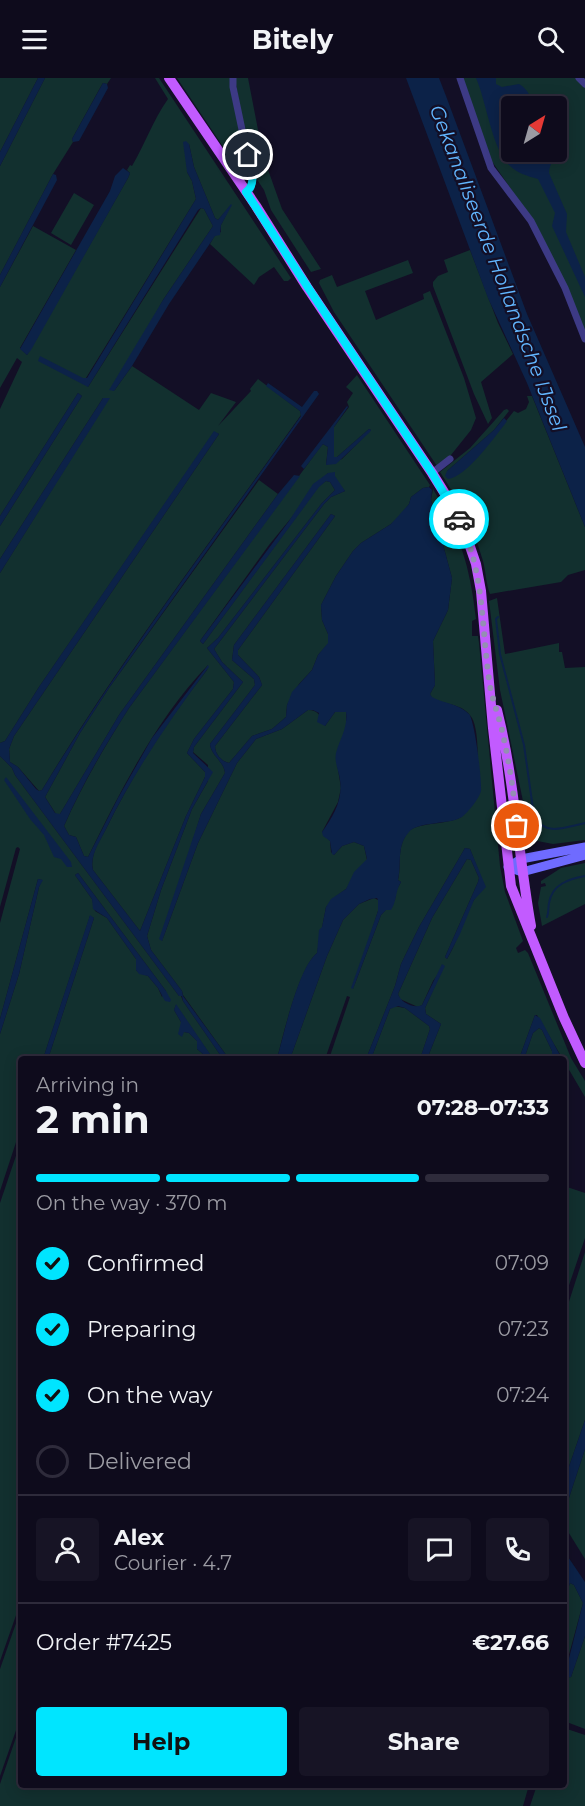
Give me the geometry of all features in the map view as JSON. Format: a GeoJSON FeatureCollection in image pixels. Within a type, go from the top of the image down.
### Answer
{"type":"FeatureCollection","features":[{"type":"Feature","properties":{"kind":"main road"},"geometry":{"type":"LineString","coordinates":[[169,78],[432,473],[464,529],[476,564],[481,591],[493,728],[511,886],[534,947],[585,1063]]}},
{"type":"Feature","properties":{"kind":"main road"},"geometry":{"type":"LineString","coordinates":[[490,687],[511,770],[522,873],[534,947]]}},
{"type":"Feature","properties":{"kind":"main road"},"geometry":{"type":"LineString","coordinates":[[508,867],[521,859],[585,847]]}},
{"type":"Feature","properties":{"kind":"main road"},"geometry":{"type":"LineString","coordinates":[[508,867],[522,873],[585,855]]}},
{"type":"Feature","properties":{"kind":"street"},"geometry":{"type":"LineString","coordinates":[[233,78],[252,177],[251,188],[246,192]]}},
{"type":"Feature","properties":{"kind":"street"},"geometry":{"type":"LineString","coordinates":[[460,78],[491,168],[531,220],[565,288],[585,339]]}},
{"type":"Feature","properties":{"kind":"street"},"geometry":{"type":"LineString","coordinates":[[579,78],[585,84]]}},
{"type":"Feature","properties":{"kind":"street"},"geometry":{"type":"LineString","coordinates":[[432,473],[450,459]]}},
{"type":"Feature","properties":{"kind":"green space"},"geometry":{"type":"Polygon","coordinates":[[[0,78],[38,78],[0,152],[0,78]]]}},
{"type":"Feature","properties":{"kind":"green space"},"geometry":{"type":"Polygon","coordinates":[[[45,78],[111,78],[100,88],[0,275],[0,166],[45,78]]]}},
{"type":"Feature","properties":{"kind":"green space"},"geometry":{"type":"Polygon","coordinates":[[[155,78],[159,78],[291,278],[284,281],[274,267],[259,277],[254,285],[210,244],[215,235],[221,232],[221,225],[231,205],[218,220],[215,218],[194,167],[189,144],[187,172],[192,181],[196,199],[86,378],[83,378],[88,387],[201,208],[204,209],[213,226],[163,300],[114,391],[132,366],[199,410],[211,393],[236,402],[218,426],[251,391],[250,389],[258,379],[300,411],[301,415],[135,647],[42,790],[39,791],[18,767],[10,762],[9,749],[14,736],[219,434],[214,432],[39,687],[5,741],[0,743],[0,573],[109,398],[103,398],[0,559],[0,526],[82,396],[78,393],[0,516],[0,409],[22,362],[17,358],[0,388],[0,287],[33,226],[76,250],[20,348],[27,355],[128,178],[130,173],[127,170],[130,165],[132,166],[168,99],[155,78]]]}},
{"type":"Feature","properties":{"kind":"green space"},"geometry":{"type":"Polygon","coordinates":[[[177,78],[230,78],[247,167],[228,154],[177,78]]]}},
{"type":"Feature","properties":{"kind":"green space"},"geometry":{"type":"Polygon","coordinates":[[[235,78],[248,78],[259,135],[251,138],[243,126],[235,78]]]}},
{"type":"Feature","properties":{"kind":"green space"},"geometry":{"type":"Polygon","coordinates":[[[461,78],[585,78],[585,341],[567,288],[511,189],[491,160],[461,78]]]}},
{"type":"Feature","properties":{"kind":"green space"},"geometry":{"type":"Polygon","coordinates":[[[260,140],[261,150],[282,209],[321,269],[311,272],[271,210],[264,190],[256,178],[251,157],[252,141],[260,140]]]}},
{"type":"Feature","properties":{"kind":"green space"},"geometry":{"type":"Polygon","coordinates":[[[74,193],[94,205],[71,245],[51,233],[74,193]]]}},
{"type":"Feature","properties":{"kind":"green space"},"geometry":{"type":"Polygon","coordinates":[[[470,250],[498,323],[513,354],[481,382],[492,418],[488,424],[474,394],[433,286],[438,276],[448,272],[444,260],[470,250]]]}},
{"type":"Feature","properties":{"kind":"green space"},"geometry":{"type":"Polygon","coordinates":[[[408,260],[413,273],[365,291],[376,320],[424,299],[423,294],[430,291],[464,378],[476,418],[471,430],[451,455],[437,466],[334,312],[319,283],[320,280],[332,275],[337,287],[408,260]]]}},
{"type":"Feature","properties":{"kind":"green space"},"geometry":{"type":"Polygon","coordinates":[[[357,375],[430,485],[411,497],[409,504],[391,524],[361,543],[353,551],[336,576],[321,605],[328,644],[318,655],[312,670],[299,684],[287,705],[286,717],[272,729],[252,736],[229,763],[219,757],[215,746],[262,685],[259,677],[238,655],[238,650],[335,516],[331,514],[234,645],[232,660],[254,679],[255,685],[210,744],[225,773],[201,814],[162,941],[198,843],[237,763],[256,739],[282,729],[308,710],[317,713],[325,726],[335,712],[346,712],[346,727],[336,757],[341,788],[338,802],[322,832],[330,841],[331,852],[334,855],[342,846],[354,842],[364,846],[367,860],[346,889],[326,907],[317,953],[310,961],[298,987],[278,1056],[227,1056],[151,950],[147,936],[161,890],[192,809],[208,781],[208,765],[193,752],[194,747],[243,682],[222,662],[214,649],[324,504],[331,497],[345,491],[328,473],[269,545],[200,641],[203,644],[319,486],[326,481],[330,482],[335,490],[322,503],[218,638],[207,648],[234,682],[233,689],[194,739],[187,753],[205,772],[205,777],[186,816],[140,931],[93,870],[94,853],[141,765],[179,707],[207,670],[208,665],[172,708],[141,756],[88,857],[84,856],[76,837],[69,835],[64,826],[94,766],[129,708],[321,446],[323,444],[328,447],[326,465],[342,459],[371,430],[369,429],[337,457],[334,457],[334,427],[349,407],[347,402],[353,393],[346,387],[357,375]]]}},
{"type":"Feature","properties":{"kind":"green space"},"geometry":{"type":"Polygon","coordinates":[[[527,396],[532,396],[585,527],[585,570],[568,575],[561,582],[490,594],[475,538],[440,472],[470,448],[507,409],[509,411],[494,430],[447,471],[479,455],[514,411],[518,413],[526,409],[529,402],[527,396]]]}},
{"type":"Feature","properties":{"kind":"green space"},"geometry":{"type":"Polygon","coordinates":[[[259,480],[278,494],[119,715],[60,814],[56,814],[45,797],[80,733],[109,688],[259,480]]]}},
{"type":"Feature","properties":{"kind":"green space"},"geometry":{"type":"Polygon","coordinates":[[[433,489],[457,536],[471,583],[476,619],[472,621],[472,636],[478,636],[479,643],[500,866],[505,892],[523,941],[516,948],[518,953],[525,950],[528,953],[571,1058],[585,1081],[585,1097],[567,1066],[567,1056],[561,1056],[537,1015],[535,1015],[520,1056],[428,1056],[441,1024],[426,1014],[425,1008],[444,966],[433,981],[422,1005],[418,1007],[400,999],[398,994],[432,918],[467,859],[471,860],[479,878],[445,957],[447,959],[468,911],[485,887],[470,849],[465,848],[419,927],[401,964],[395,986],[367,1056],[330,1056],[350,997],[347,996],[326,1056],[291,1056],[327,956],[343,920],[359,904],[374,898],[378,900],[378,911],[353,989],[381,915],[395,900],[396,891],[401,882],[398,880],[404,838],[412,829],[461,817],[471,805],[474,796],[478,747],[472,718],[459,707],[432,698],[430,694],[435,685],[433,641],[448,610],[452,578],[431,500],[433,489]]]}},
{"type":"Feature","properties":{"kind":"green space"},"geometry":{"type":"Polygon","coordinates":[[[497,598],[505,654],[559,643],[559,652],[562,652],[565,668],[585,667],[585,840],[553,844],[532,840],[526,818],[527,806],[524,806],[500,690],[489,601],[497,598]]]}},
{"type":"Feature","properties":{"kind":"green space"},"geometry":{"type":"Polygon","coordinates":[[[0,756],[12,768],[181,996],[221,1056],[211,1056],[176,1005],[174,1010],[184,1032],[189,1033],[197,1041],[197,1049],[205,1056],[49,1056],[94,918],[90,916],[44,1056],[18,1056],[18,1136],[0,1191],[0,1034],[19,974],[42,880],[38,879],[0,1019],[0,923],[20,849],[16,848],[0,907],[0,756]],[[78,873],[75,875],[92,899],[95,911],[107,918],[136,959],[136,970],[148,976],[162,997],[166,991],[78,873]]]}},
{"type":"Feature","properties":{"kind":"green space"},"geometry":{"type":"Polygon","coordinates":[[[585,863],[585,904],[542,926],[538,903],[541,887],[546,886],[545,883],[541,884],[541,881],[561,868],[585,863]]]}},
{"type":"Feature","properties":{"kind":"green space"},"geometry":{"type":"Polygon","coordinates":[[[394,1006],[405,1008],[429,1026],[421,1056],[372,1056],[390,1009],[394,1006]]]}},
{"type":"Feature","properties":{"kind":"green space"},"geometry":{"type":"Polygon","coordinates":[[[539,1028],[542,1030],[552,1056],[525,1056],[533,1033],[539,1028]]]}},
{"type":"Feature","properties":{"kind":"green space"},"geometry":{"type":"Polygon","coordinates":[[[18,1150],[18,1610],[0,1661],[0,1203],[18,1150]]]}},
{"type":"Feature","properties":{"kind":"green space"},"geometry":{"type":"Polygon","coordinates":[[[567,1187],[585,1193],[585,1238],[567,1291],[567,1187]]]}},
{"type":"Feature","properties":{"kind":"green space"},"geometry":{"type":"Polygon","coordinates":[[[585,1252],[585,1420],[567,1472],[567,1308],[585,1252]]]}},
{"type":"Feature","properties":{"kind":"green space"},"geometry":{"type":"Polygon","coordinates":[[[585,1449],[585,1559],[567,1530],[567,1504],[585,1449]]]}},
{"type":"Feature","properties":{"kind":"green space"},"geometry":{"type":"Polygon","coordinates":[[[570,1583],[574,1585],[583,1603],[567,1662],[567,1592],[570,1583]]]}},
{"type":"Feature","properties":{"kind":"green space"},"geometry":{"type":"Polygon","coordinates":[[[18,1618],[18,1725],[0,1776],[0,1669],[18,1618]]]}},
{"type":"Feature","properties":{"kind":"green space"},"geometry":{"type":"Polygon","coordinates":[[[585,1636],[585,1729],[567,1722],[567,1678],[571,1677],[585,1636]]]}},
{"type":"Feature","properties":{"kind":"green space"},"geometry":{"type":"Polygon","coordinates":[[[567,1729],[585,1735],[585,1806],[530,1806],[536,1788],[567,1788],[567,1729]]]}},
{"type":"Feature","properties":{"kind":"green space"},"geometry":{"type":"Polygon","coordinates":[[[18,1732],[18,1788],[528,1788],[523,1806],[0,1806],[0,1784],[18,1732]]]}},
{"type":"Feature","properties":{"kind":"water"},"geometry":{"type":"Polygon","coordinates":[[[38,78],[45,78],[0,166],[0,152],[38,78]]]}},
{"type":"Feature","properties":{"kind":"water","name":"Gekanaliseerde Hollandsche IJssel"},"geometry":{"type":"Polygon","coordinates":[[[406,78],[439,78],[527,314],[585,447],[585,527],[527,383],[488,298],[406,78]]]}},
{"type":"Feature","properties":{"kind":"water"},"geometry":{"type":"Polygon","coordinates":[[[476,78],[496,78],[496,84],[502,87],[519,84],[530,96],[501,96],[501,154],[494,136],[476,78]]]}},
{"type":"Feature","properties":{"kind":"water"},"geometry":{"type":"Polygon","coordinates":[[[103,83],[107,84],[108,88],[79,141],[73,142],[72,139],[103,83]]]}},
{"type":"Feature","properties":{"kind":"water"},"geometry":{"type":"Polygon","coordinates":[[[186,141],[215,218],[218,220],[232,205],[221,225],[220,235],[215,236],[169,304],[132,366],[114,391],[109,390],[163,300],[213,226],[204,209],[198,210],[88,387],[38,361],[40,356],[87,378],[196,199],[192,181],[187,172],[183,142],[186,141]]]}},
{"type":"Feature","properties":{"kind":"water"},"geometry":{"type":"Polygon","coordinates":[[[506,162],[552,162],[549,173],[567,214],[566,232],[585,277],[585,297],[552,226],[555,213],[538,179],[522,174],[506,162]]]}},
{"type":"Feature","properties":{"kind":"water"},"geometry":{"type":"Polygon","coordinates":[[[123,168],[130,173],[128,178],[27,355],[20,349],[110,191],[115,176],[123,168]]]}},
{"type":"Feature","properties":{"kind":"water"},"geometry":{"type":"Polygon","coordinates":[[[53,174],[56,175],[57,180],[0,287],[0,275],[53,174]]]}},
{"type":"Feature","properties":{"kind":"water"},"geometry":{"type":"Polygon","coordinates":[[[268,383],[302,407],[314,391],[319,394],[109,688],[80,733],[45,797],[55,813],[60,814],[119,715],[278,494],[294,475],[300,476],[129,708],[78,795],[64,826],[69,835],[76,837],[84,856],[88,857],[152,738],[208,665],[209,667],[167,725],[129,785],[94,854],[93,870],[140,931],[186,816],[205,777],[205,772],[187,753],[194,739],[233,689],[234,682],[207,648],[218,638],[322,503],[335,490],[330,482],[326,481],[319,487],[203,644],[200,641],[289,521],[313,484],[328,473],[335,472],[335,476],[345,491],[331,497],[324,504],[214,649],[222,662],[243,682],[194,747],[193,753],[213,772],[192,809],[161,890],[147,936],[151,950],[227,1056],[221,1056],[183,1001],[182,996],[179,996],[12,768],[0,756],[0,743],[5,741],[39,687],[214,431],[219,434],[14,736],[9,749],[10,762],[18,767],[36,789],[42,790],[135,647],[301,416],[300,411],[266,386],[268,383]]]}},
{"type":"Feature","properties":{"kind":"water"},"geometry":{"type":"Polygon","coordinates":[[[78,393],[82,396],[0,526],[0,516],[78,393]]]}},
{"type":"Feature","properties":{"kind":"water"},"geometry":{"type":"Polygon","coordinates":[[[103,398],[110,398],[0,573],[0,559],[103,398]]]}},
{"type":"Feature","properties":{"kind":"water"},"geometry":{"type":"Polygon","coordinates":[[[347,406],[334,427],[334,457],[337,457],[369,429],[370,432],[336,464],[326,465],[328,447],[323,444],[304,469],[301,466],[347,406]]]}},
{"type":"Feature","properties":{"kind":"water"},"geometry":{"type":"Polygon","coordinates":[[[504,418],[507,421],[471,465],[455,477],[448,479],[445,476],[447,471],[494,430],[504,418]]]}},
{"type":"Feature","properties":{"kind":"water"},"geometry":{"type":"Polygon","coordinates":[[[429,487],[432,490],[431,500],[452,578],[448,610],[433,641],[435,685],[430,694],[469,714],[476,739],[481,791],[473,805],[462,817],[419,826],[405,837],[401,849],[398,880],[401,882],[394,903],[391,910],[386,910],[381,915],[353,989],[351,988],[378,911],[377,898],[359,904],[343,920],[327,956],[291,1056],[278,1056],[298,987],[310,961],[317,953],[319,930],[322,927],[326,907],[331,899],[346,889],[354,872],[367,859],[364,846],[354,842],[342,846],[334,855],[332,854],[330,841],[323,836],[322,832],[339,801],[341,787],[336,756],[345,728],[346,712],[335,712],[325,726],[317,722],[319,713],[308,710],[282,729],[256,739],[237,763],[198,843],[162,941],[159,939],[201,814],[225,773],[210,744],[255,685],[254,679],[232,660],[234,645],[331,514],[335,516],[238,650],[238,655],[259,677],[262,685],[215,746],[219,757],[229,763],[252,736],[272,729],[286,717],[287,705],[292,692],[312,670],[318,655],[328,643],[321,605],[336,576],[353,551],[361,543],[391,524],[409,504],[411,497],[423,488],[429,487]]]}},
{"type":"Feature","properties":{"kind":"water"},"geometry":{"type":"Polygon","coordinates":[[[6,777],[71,862],[72,867],[67,867],[61,859],[54,857],[44,835],[30,819],[4,780],[6,777]]]}},
{"type":"Feature","properties":{"kind":"water"},"geometry":{"type":"Polygon","coordinates":[[[465,848],[470,849],[486,887],[474,900],[447,959],[445,957],[479,878],[471,860],[467,859],[432,918],[398,994],[401,1000],[408,1004],[422,1005],[442,964],[445,966],[425,1008],[426,1014],[441,1024],[428,1056],[421,1056],[429,1026],[405,1008],[398,1006],[390,1009],[372,1056],[367,1056],[395,986],[401,964],[419,927],[465,848]]]}},
{"type":"Feature","properties":{"kind":"water"},"geometry":{"type":"Polygon","coordinates":[[[78,873],[166,991],[170,1002],[165,1001],[148,976],[139,974],[136,970],[136,959],[107,918],[93,909],[92,899],[75,875],[78,873]]]}},
{"type":"Feature","properties":{"kind":"water"},"geometry":{"type":"Polygon","coordinates":[[[38,879],[43,880],[39,887],[19,974],[0,1034],[0,1019],[38,879]]]}},
{"type":"Feature","properties":{"kind":"water"},"geometry":{"type":"Polygon","coordinates":[[[90,915],[94,918],[49,1056],[44,1056],[90,915]]]}},
{"type":"Feature","properties":{"kind":"water"},"geometry":{"type":"Polygon","coordinates":[[[176,1004],[211,1056],[205,1056],[197,1049],[197,1041],[189,1033],[184,1032],[182,1037],[178,1034],[181,1022],[174,1010],[176,1004]]]}},
{"type":"Feature","properties":{"kind":"water"},"geometry":{"type":"Polygon","coordinates":[[[535,1015],[540,1018],[560,1056],[552,1056],[552,1051],[539,1028],[533,1033],[525,1056],[520,1056],[535,1015]]]}},
{"type":"Feature","properties":{"kind":"water"},"geometry":{"type":"Polygon","coordinates":[[[585,1420],[585,1449],[567,1504],[567,1472],[585,1420]]]}},
{"type":"Feature","properties":{"kind":"water"},"geometry":{"type":"Polygon","coordinates":[[[567,1555],[585,1582],[585,1636],[571,1677],[567,1678],[567,1666],[583,1603],[574,1585],[570,1583],[567,1592],[567,1555]]]}},
{"type":"Feature","properties":{"kind":"waterway"},"geometry":{"type":"LineString","coordinates":[[498,617],[496,619],[500,654],[524,745],[534,816],[544,827],[556,829],[585,823]]}},
{"type":"Feature","properties":{"kind":"waterway"},"geometry":{"type":"LineString","coordinates":[[547,917],[549,903],[557,887],[567,881],[585,876]]}},
{"type":"Feature","properties":{"kind":"way so far"},"geometry":{"type":"LineString","coordinates":[[459,519],[476,564],[481,591],[490,687],[511,770],[517,826]]}},
{"type":"Feature","properties":{"kind":"route"},"geometry":{"type":"LineString","coordinates":[[248,155],[253,183],[246,192],[288,259],[432,473],[459,519]]}}]}
